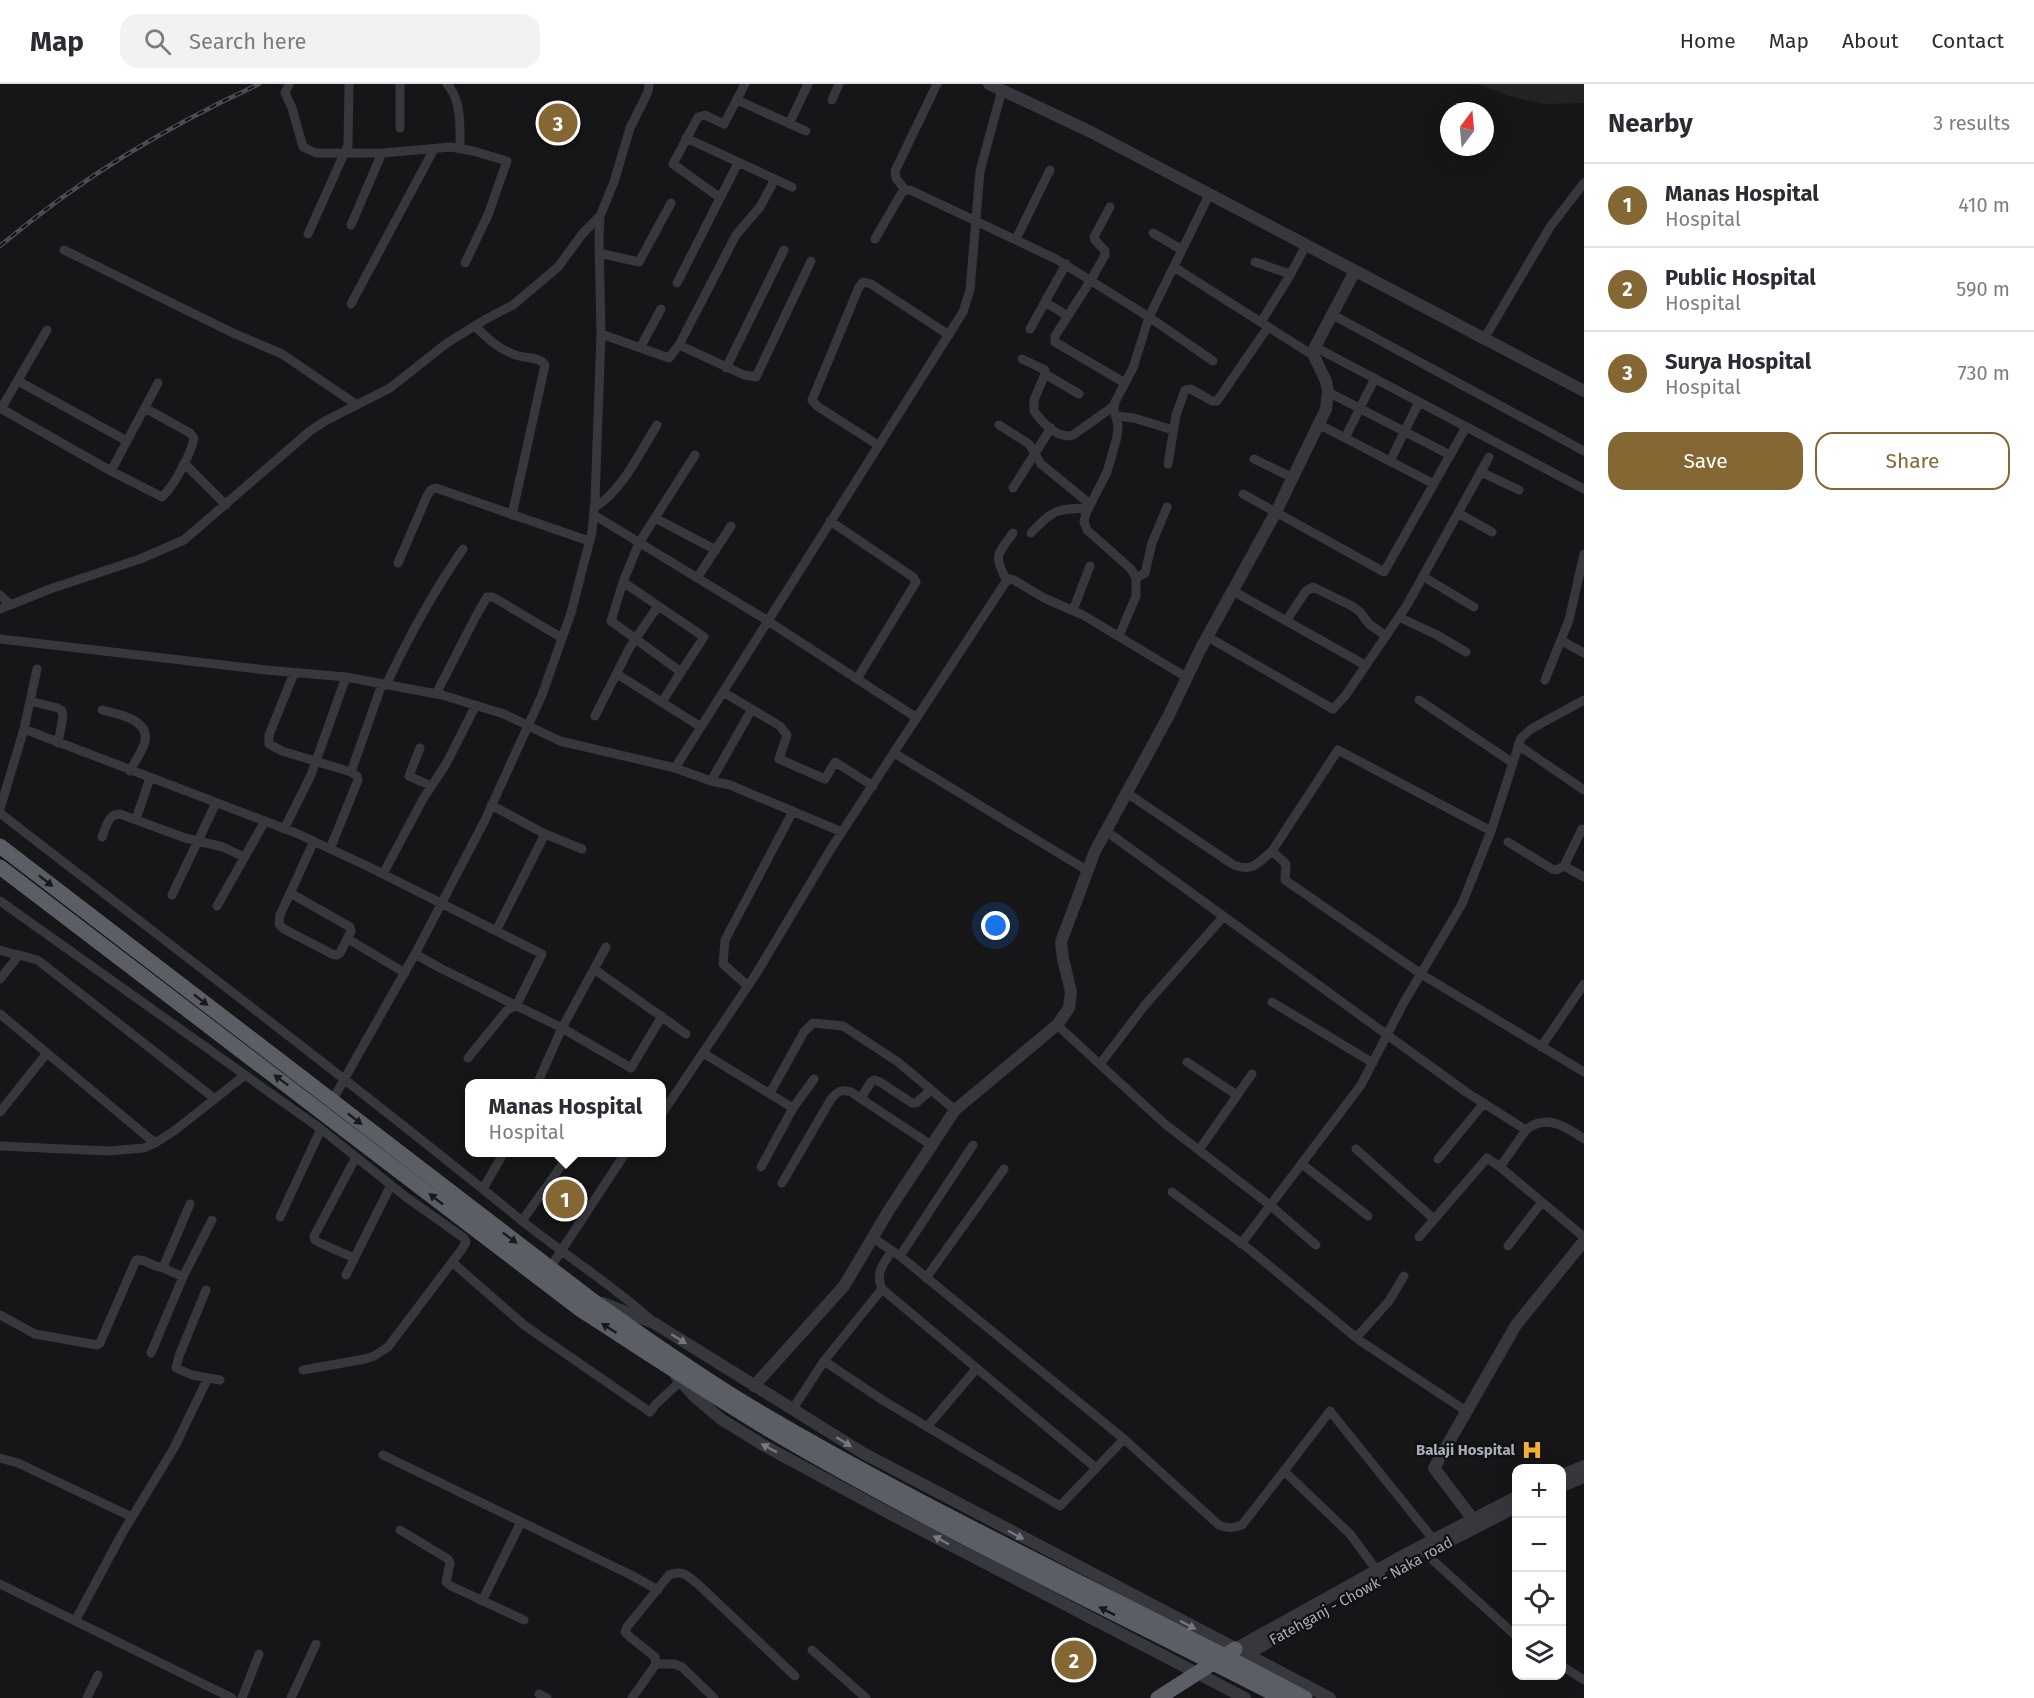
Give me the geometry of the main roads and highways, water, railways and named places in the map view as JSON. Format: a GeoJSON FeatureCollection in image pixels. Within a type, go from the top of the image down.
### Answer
{"type":"FeatureCollection","features":[{"type":"Feature","properties":{"kind":"highway"},"geometry":{"type":"LineString","coordinates":[[0,846],[588,1297],[681,1362],[809,1440],[1163,1631],[1282,1698]]}},
{"type":"Feature","properties":{"kind":"highway"},"geometry":{"type":"LineString","coordinates":[[0,867],[378,1153],[470,1235],[665,1364],[770,1430],[1111,1613],[1163,1631],[1302,1696]]}},
{"type":"Feature","properties":{"kind":"highway","name":"Fatehganj - Chowk - Naka road"},"geometry":{"type":"LineString","coordinates":[[1203,1675],[1240,1652]]}},
{"type":"Feature","properties":{"kind":"highway"},"geometry":{"type":"LineString","coordinates":[[1158,1698],[1203,1675]]}},
{"type":"Feature","properties":{"kind":"highway"},"geometry":{"type":"LineString","coordinates":[[1174,1698],[1203,1675]]}},
{"type":"Feature","properties":{"kind":"railway"},"geometry":{"type":"LineString","coordinates":[[0,246],[92,176],[190,118],[259,84]]}},
{"type":"Feature","properties":{"kind":"place","name":"Surya Hospital"},"geometry":{"type":"Point","coordinates":[558,123]}},
{"type":"Feature","properties":{"kind":"place","name":"Manas Hospital"},"geometry":{"type":"Point","coordinates":[565,1199]}},
{"type":"Feature","properties":{"kind":"place","name":"Balaji Hospital"},"geometry":{"type":"Point","coordinates":[1532,1450]}},
{"type":"Feature","properties":{"kind":"place","name":"Public Hospital"},"geometry":{"type":"Point","coordinates":[1074,1660]}}]}
